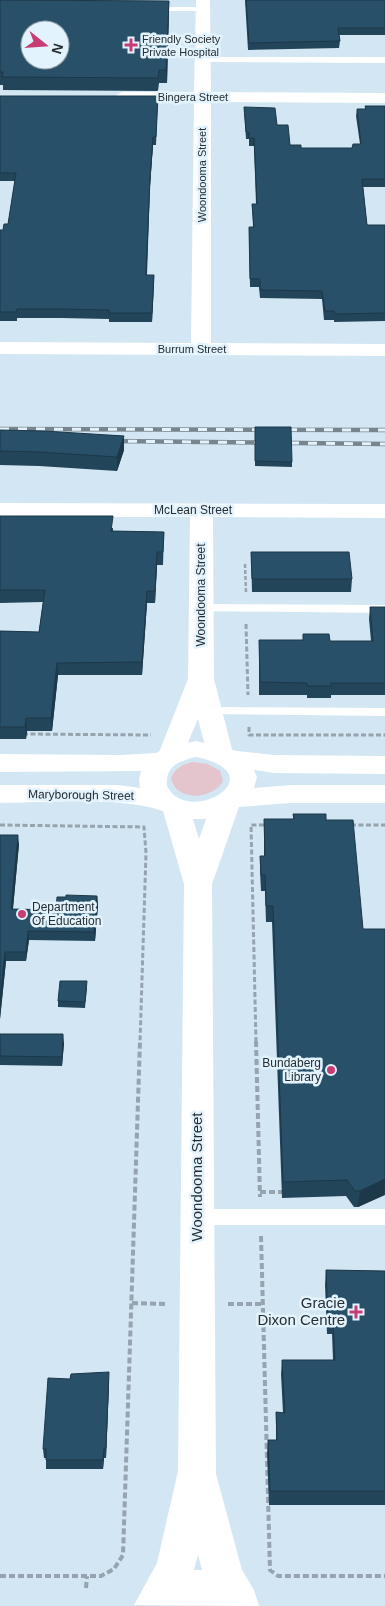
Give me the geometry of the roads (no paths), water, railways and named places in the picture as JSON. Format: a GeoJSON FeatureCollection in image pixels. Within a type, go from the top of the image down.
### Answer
{"type":"FeatureCollection","features":[{"type":"Feature","properties":{"kind":"street","name":"Woondooma Street"},"geometry":{"type":"LineString","coordinates":[[201,349],[203,5]]}},
{"type":"Feature","properties":{"kind":"street","name":"Bingera Street"},"geometry":{"type":"LineString","coordinates":[[106,97],[385,98]]}},
{"type":"Feature","properties":{"kind":"street","name":"Burrum Street"},"geometry":{"type":"LineString","coordinates":[[0,348],[385,350]]}},
{"type":"Feature","properties":{"kind":"street","name":"McLean Street"},"geometry":{"type":"LineString","coordinates":[[0,510],[385,511]]}},
{"type":"Feature","properties":{"kind":"street","name":"Woondooma Street"},"geometry":{"type":"LineString","coordinates":[[202,510],[201,679],[226,756]]}},
{"type":"Feature","properties":{"kind":"street","name":"Woondooma Street"},"geometry":{"type":"LineString","coordinates":[[166,758],[201,679]]}},
{"type":"Feature","properties":{"kind":"street"},"geometry":{"type":"LineString","coordinates":[[0,763],[121,764],[166,758],[196,750],[274,764],[385,765]]}},
{"type":"Feature","properties":{"kind":"street"},"geometry":{"type":"LineString","coordinates":[[226,756],[244,774],[244,783],[229,802]]}},
{"type":"Feature","properties":{"kind":"street"},"geometry":{"type":"LineString","coordinates":[[166,758],[152,776],[152,784],[168,803],[200,810],[229,802],[291,794],[385,794]]}},
{"type":"Feature","properties":{"kind":"street","name":"Maryborough Street"},"geometry":{"type":"LineString","coordinates":[[0,794],[118,794],[168,803]]}},
{"type":"Feature","properties":{"kind":"street","name":"Woondooma Street"},"geometry":{"type":"LineString","coordinates":[[198,884],[229,802]]}},
{"type":"Feature","properties":{"kind":"street","name":"Woondooma Street"},"geometry":{"type":"LineString","coordinates":[[154,1604],[176,1566],[197,1471],[198,884],[168,803]]}},
{"type":"Feature","properties":{"kind":"street","name":"Woondooma Street"},"geometry":{"type":"LineString","coordinates":[[197,1471],[222,1575],[239,1604]]}},
{"type":"Feature","properties":{"kind":"street"},"geometry":{"type":"LineString","coordinates":[[154,1604],[175,1592],[191,1588],[207,1588],[223,1593],[239,1604]]}},
{"type":"Feature","properties":{"kind":"lane"},"geometry":{"type":"LineString","coordinates":[[136,9],[203,5]]}},
{"type":"Feature","properties":{"kind":"lane"},"geometry":{"type":"LineString","coordinates":[[202,60],[385,60]]}},
{"type":"Feature","properties":{"kind":"lane"},"geometry":{"type":"LineString","coordinates":[[201,608],[385,609]]}},
{"type":"Feature","properties":{"kind":"lane"},"geometry":{"type":"LineString","coordinates":[[210,711],[385,712]]}},
{"type":"Feature","properties":{"kind":"lane"},"geometry":{"type":"LineString","coordinates":[[197,1217],[385,1217]]}},
{"type":"Feature","properties":{"kind":"railway"},"geometry":{"type":"LineString","coordinates":[[0,429],[385,430]]}},
{"type":"Feature","properties":{"kind":"railway"},"geometry":{"type":"LineString","coordinates":[[110,441],[385,444]]}},
{"type":"Feature","properties":{"kind":"place","name":"Friendly Society Private Hospital"},"geometry":{"type":"Point","coordinates":[131,45]}},
{"type":"Feature","properties":{"kind":"place","name":"Department Of Education"},"geometry":{"type":"Point","coordinates":[22,914]}},
{"type":"Feature","properties":{"kind":"place","name":"Bundaberg Library"},"geometry":{"type":"Point","coordinates":[331,1070]}},
{"type":"Feature","properties":{"kind":"place","name":"Gracie Dixon Centre"},"geometry":{"type":"Point","coordinates":[356,1312]}}]}
